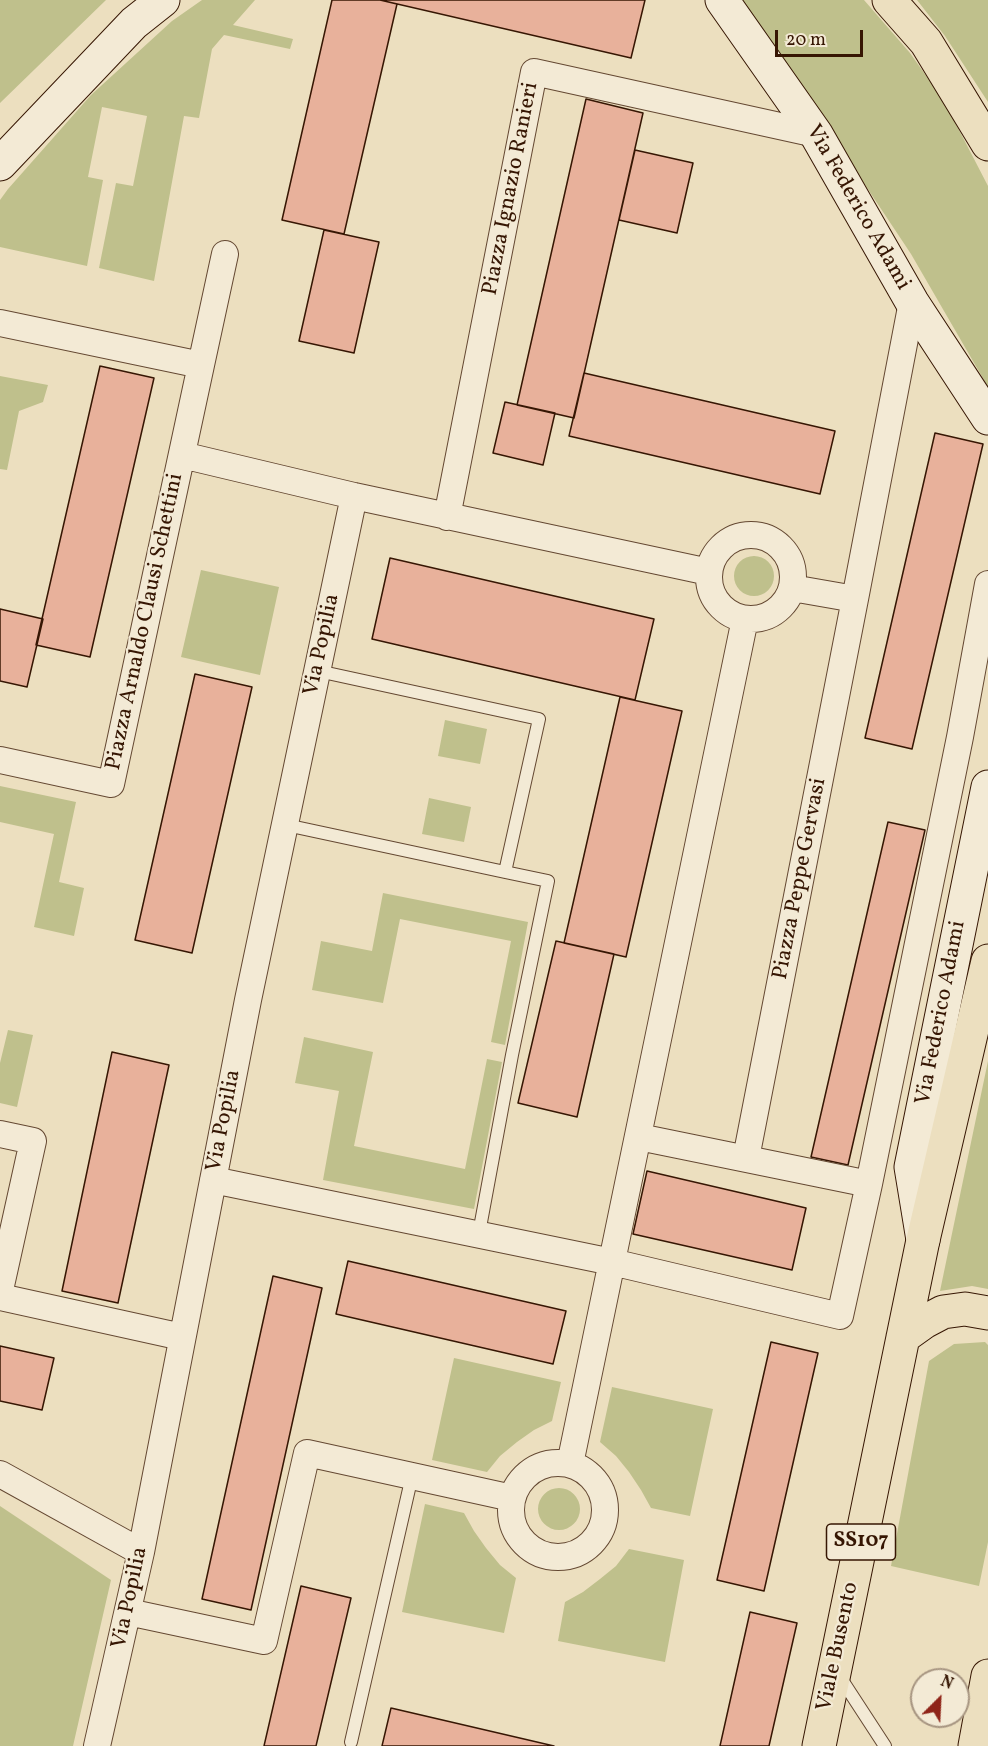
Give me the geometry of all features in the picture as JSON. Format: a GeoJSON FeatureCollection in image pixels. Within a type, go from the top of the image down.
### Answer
{"type":"FeatureCollection","features":[{"type":"Feature","properties":{"kind":"main road"},"geometry":{"type":"LineString","coordinates":[[889,0],[926,42],[988,144]]}},
{"type":"Feature","properties":{"kind":"main road","name":"Via Federico Adami"},"geometry":{"type":"LineString","coordinates":[[903,1337],[923,1240],[988,961]]}},
{"type":"Feature","properties":{"kind":"main road"},"geometry":{"type":"LineString","coordinates":[[903,1337],[943,1312],[966,1309],[988,1313]]}},
{"type":"Feature","properties":{"kind":"main road","name":"Viale Busento"},"geometry":{"type":"LineString","coordinates":[[819,1746],[903,1337]]}},
{"type":"Feature","properties":{"kind":"main road"},"geometry":{"type":"LineString","coordinates":[[975,1746],[988,1676]]}},
{"type":"Feature","properties":{"kind":"street"},"geometry":{"type":"LineString","coordinates":[[0,164],[134,23],[163,0]]}},
{"type":"Feature","properties":{"kind":"street","name":"Via Federico Adami"},"geometry":{"type":"LineString","coordinates":[[722,0],[816,134],[912,303],[988,418]]}},
{"type":"Feature","properties":{"kind":"street","name":"Piazza Ignazio Ranieri"},"geometry":{"type":"LineString","coordinates":[[447,517],[534,72],[816,134]]}},
{"type":"Feature","properties":{"kind":"street"},"geometry":{"type":"LineString","coordinates":[[225,254],[182,455],[447,517],[709,573]]}},
{"type":"Feature","properties":{"kind":"street","name":"Piazza Peppe Gervasi"},"geometry":{"type":"LineString","coordinates":[[746,1158],[912,303]]}},
{"type":"Feature","properties":{"kind":"street"},"geometry":{"type":"LineString","coordinates":[[0,323],[201,365]]}},
{"type":"Feature","properties":{"kind":"street","name":"Piazza Arnaldo Clausi Schettini"},"geometry":{"type":"LineString","coordinates":[[0,760],[111,784],[182,455]]}},
{"type":"Feature","properties":{"kind":"street","name":"Via Popilia"},"geometry":{"type":"LineString","coordinates":[[97,1746],[141,1552],[248,1000],[354,496]]}},
{"type":"Feature","properties":{"kind":"street"},"geometry":{"type":"LineString","coordinates":[[748,534],[762,536],[774,541],[791,561],[794,575],[792,588],[786,602],[776,612],[763,618],[748,620],[734,616],[717,603],[708,582],[709,573],[715,554],[723,544],[748,534]]}},
{"type":"Feature","properties":{"kind":"street"},"geometry":{"type":"LineString","coordinates":[[213,1180],[612,1262],[840,1316],[955,760],[988,584]]}},
{"type":"Feature","properties":{"kind":"street"},"geometry":{"type":"LineString","coordinates":[[792,588],[855,599]]}},
{"type":"Feature","properties":{"kind":"street"},"geometry":{"type":"LineString","coordinates":[[570,1464],[745,619]]}},
{"type":"Feature","properties":{"kind":"street","name":"Via Federico Adami"},"geometry":{"type":"LineString","coordinates":[[923,1240],[911,1167],[988,787]]}},
{"type":"Feature","properties":{"kind":"street"},"geometry":{"type":"LineString","coordinates":[[0,1134],[33,1141],[0,1290]]}},
{"type":"Feature","properties":{"kind":"street"},"geometry":{"type":"LineString","coordinates":[[639,1137],[869,1184]]}},
{"type":"Feature","properties":{"kind":"street"},"geometry":{"type":"LineString","coordinates":[[0,1297],[182,1337]]}},
{"type":"Feature","properties":{"kind":"street"},"geometry":{"type":"LineString","coordinates":[[128,1612],[264,1641],[307,1454],[512,1498]]}},
{"type":"Feature","properties":{"kind":"street"},"geometry":{"type":"LineString","coordinates":[[555,1463],[570,1464],[584,1470],[595,1481],[602,1494],[605,1510],[602,1526],[594,1540],[582,1550],[567,1556],[551,1556],[536,1551],[523,1541],[514,1528],[511,1513],[512,1498],[518,1484],[528,1473],[541,1466],[555,1463]]}},
{"type":"Feature","properties":{"kind":"street"},"geometry":{"type":"LineString","coordinates":[[0,1474],[141,1552]]}},
{"type":"Feature","properties":{"kind":"lane"},"geometry":{"type":"LineString","coordinates":[[318,671],[538,719],[506,872]]}},
{"type":"Feature","properties":{"kind":"lane"},"geometry":{"type":"LineString","coordinates":[[286,825],[548,881],[478,1233]]}},
{"type":"Feature","properties":{"kind":"lane"},"geometry":{"type":"LineString","coordinates":[[351,1743],[412,1476]]}},
{"type":"Feature","properties":{"kind":"lane"},"geometry":{"type":"LineString","coordinates":[[834,1668],[885,1746]]}},
{"type":"Feature","properties":{"kind":"green space"},"geometry":{"type":"Polygon","coordinates":[[[0,0],[106,0],[0,103],[0,0]]]}},
{"type":"Feature","properties":{"kind":"green space"},"geometry":{"type":"Polygon","coordinates":[[[202,0],[255,0],[233,25],[293,39],[290,49],[224,35],[212,49],[199,118],[184,116],[154,281],[99,268],[116,183],[133,186],[147,116],[102,107],[88,177],[103,180],[87,266],[0,247],[0,200],[8,189],[91,95],[172,21],[202,0]]]}},
{"type":"Feature","properties":{"kind":"green space"},"geometry":{"type":"Polygon","coordinates":[[[742,0],[864,0],[910,53],[944,101],[988,186],[988,387],[911,254],[742,0]]]}},
{"type":"Feature","properties":{"kind":"green space"},"geometry":{"type":"Polygon","coordinates":[[[917,0],[988,0],[988,102],[945,36],[917,0]]]}},
{"type":"Feature","properties":{"kind":"green space"},"geometry":{"type":"Polygon","coordinates":[[[0,376],[48,385],[43,402],[19,411],[7,470],[0,469],[0,376]]]}},
{"type":"Feature","properties":{"kind":"green space"},"geometry":{"type":"Polygon","coordinates":[[[754,556],[762,557],[768,562],[773,568],[773,584],[768,590],[762,595],[754,596],[746,595],[740,590],[735,584],[734,576],[735,568],[740,562],[746,557],[754,556]]]}},
{"type":"Feature","properties":{"kind":"green space"},"geometry":{"type":"Polygon","coordinates":[[[201,570],[279,587],[260,675],[181,657],[201,570]]]}},
{"type":"Feature","properties":{"kind":"green space"},"geometry":{"type":"Polygon","coordinates":[[[445,720],[487,729],[480,764],[438,756],[445,720]]]}},
{"type":"Feature","properties":{"kind":"green space"},"geometry":{"type":"Polygon","coordinates":[[[0,786],[76,802],[59,882],[84,888],[74,936],[34,927],[54,834],[0,822],[0,786]]]}},
{"type":"Feature","properties":{"kind":"green space"},"geometry":{"type":"Polygon","coordinates":[[[429,798],[471,807],[464,842],[422,834],[429,798]]]}},
{"type":"Feature","properties":{"kind":"green space"},"geometry":{"type":"Polygon","coordinates":[[[383,893],[528,922],[505,1045],[491,1042],[511,941],[400,919],[383,1003],[312,990],[321,941],[372,951],[383,893]]]}},
{"type":"Feature","properties":{"kind":"green space"},"geometry":{"type":"Polygon","coordinates":[[[8,1030],[33,1035],[17,1107],[0,1103],[0,1063],[8,1030]]]}},
{"type":"Feature","properties":{"kind":"green space"},"geometry":{"type":"Polygon","coordinates":[[[304,1037],[373,1052],[354,1146],[465,1169],[487,1059],[502,1062],[474,1209],[323,1180],[339,1091],[295,1083],[304,1037]]]}},
{"type":"Feature","properties":{"kind":"green space"},"geometry":{"type":"Polygon","coordinates":[[[988,1061],[988,1289],[972,1286],[940,1291],[988,1061]]]}},
{"type":"Feature","properties":{"kind":"green space"},"geometry":{"type":"Polygon","coordinates":[[[985,1342],[988,1345],[988,1542],[979,1586],[891,1566],[929,1361],[954,1344],[985,1342]]]}},
{"type":"Feature","properties":{"kind":"green space"},"geometry":{"type":"Polygon","coordinates":[[[454,1358],[561,1382],[552,1421],[517,1442],[500,1456],[487,1472],[432,1460],[454,1358]]]}},
{"type":"Feature","properties":{"kind":"green space"},"geometry":{"type":"Polygon","coordinates":[[[612,1387],[713,1409],[690,1516],[651,1508],[629,1472],[600,1442],[612,1387]]]}},
{"type":"Feature","properties":{"kind":"green space"},"geometry":{"type":"Polygon","coordinates":[[[559,1488],[574,1494],[580,1509],[574,1524],[559,1530],[544,1524],[538,1509],[544,1494],[559,1488]]]}},
{"type":"Feature","properties":{"kind":"green space"},"geometry":{"type":"Polygon","coordinates":[[[425,1504],[464,1513],[486,1548],[500,1565],[516,1578],[504,1633],[402,1612],[425,1504]]]}},
{"type":"Feature","properties":{"kind":"green space"},"geometry":{"type":"Polygon","coordinates":[[[0,1506],[111,1580],[73,1746],[0,1746],[0,1506]]]}},
{"type":"Feature","properties":{"kind":"green space"},"geometry":{"type":"Polygon","coordinates":[[[629,1549],[684,1560],[665,1662],[558,1641],[565,1602],[583,1592],[616,1566],[629,1549]]]}},
{"type":"Feature","properties":{"kind":"building"},"geometry":{"type":"Polygon","coordinates":[[[332,0],[380,0],[397,4],[344,234],[282,220],[332,0]]]}},
{"type":"Feature","properties":{"kind":"building"},"geometry":{"type":"Polygon","coordinates":[[[380,0],[645,0],[631,58],[380,0]]]}},
{"type":"Feature","properties":{"kind":"building"},"geometry":{"type":"Polygon","coordinates":[[[586,99],[643,113],[574,418],[517,405],[586,99]]]}},
{"type":"Feature","properties":{"kind":"building"},"geometry":{"type":"Polygon","coordinates":[[[635,150],[693,163],[677,233],[619,220],[635,150]]]}},
{"type":"Feature","properties":{"kind":"building"},"geometry":{"type":"Polygon","coordinates":[[[324,230],[379,242],[354,353],[299,341],[324,230]]]}},
{"type":"Feature","properties":{"kind":"building"},"geometry":{"type":"Polygon","coordinates":[[[100,366],[154,378],[90,657],[36,645],[100,366]]]}},
{"type":"Feature","properties":{"kind":"building"},"geometry":{"type":"Polygon","coordinates":[[[584,373],[835,431],[820,494],[569,436],[584,373]]]}},
{"type":"Feature","properties":{"kind":"building"},"geometry":{"type":"Polygon","coordinates":[[[505,402],[555,413],[543,465],[493,453],[505,402]]]}},
{"type":"Feature","properties":{"kind":"building"},"geometry":{"type":"Polygon","coordinates":[[[935,433],[983,444],[912,749],[865,738],[935,433]]]}},
{"type":"Feature","properties":{"kind":"building"},"geometry":{"type":"Polygon","coordinates":[[[390,558],[654,619],[635,700],[372,639],[390,558]]]}},
{"type":"Feature","properties":{"kind":"building"},"geometry":{"type":"Polygon","coordinates":[[[0,609],[43,619],[27,687],[0,681],[0,609]]]}},
{"type":"Feature","properties":{"kind":"building"},"geometry":{"type":"Polygon","coordinates":[[[195,674],[252,687],[192,953],[135,940],[195,674]]]}},
{"type":"Feature","properties":{"kind":"building"},"geometry":{"type":"Polygon","coordinates":[[[620,697],[682,711],[626,957],[564,943],[620,697]]]}},
{"type":"Feature","properties":{"kind":"building"},"geometry":{"type":"Polygon","coordinates":[[[888,822],[925,830],[848,1165],[811,1157],[888,822]]]}},
{"type":"Feature","properties":{"kind":"building"},"geometry":{"type":"Polygon","coordinates":[[[556,941],[614,954],[577,1117],[518,1103],[556,941]]]}},
{"type":"Feature","properties":{"kind":"building"},"geometry":{"type":"Polygon","coordinates":[[[112,1052],[169,1065],[118,1303],[62,1291],[112,1052]]]}},
{"type":"Feature","properties":{"kind":"building"},"geometry":{"type":"Polygon","coordinates":[[[647,1171],[806,1208],[792,1270],[633,1234],[647,1171]]]}},
{"type":"Feature","properties":{"kind":"building"},"geometry":{"type":"Polygon","coordinates":[[[348,1261],[566,1311],[553,1364],[336,1314],[348,1261]]]}},
{"type":"Feature","properties":{"kind":"building"},"geometry":{"type":"Polygon","coordinates":[[[273,1276],[322,1288],[251,1610],[202,1599],[273,1276]]]}},
{"type":"Feature","properties":{"kind":"building"},"geometry":{"type":"Polygon","coordinates":[[[771,1342],[818,1353],[764,1591],[717,1580],[771,1342]]]}},
{"type":"Feature","properties":{"kind":"building"},"geometry":{"type":"Polygon","coordinates":[[[0,1346],[54,1358],[42,1410],[0,1401],[0,1346]]]}},
{"type":"Feature","properties":{"kind":"building"},"geometry":{"type":"Polygon","coordinates":[[[301,1586],[351,1598],[316,1746],[264,1746],[301,1586]]]}},
{"type":"Feature","properties":{"kind":"building"},"geometry":{"type":"Polygon","coordinates":[[[750,1612],[797,1623],[769,1746],[720,1746],[750,1612]]]}},
{"type":"Feature","properties":{"kind":"building"},"geometry":{"type":"Polygon","coordinates":[[[391,1708],[554,1746],[382,1746],[391,1708]]]}}]}
